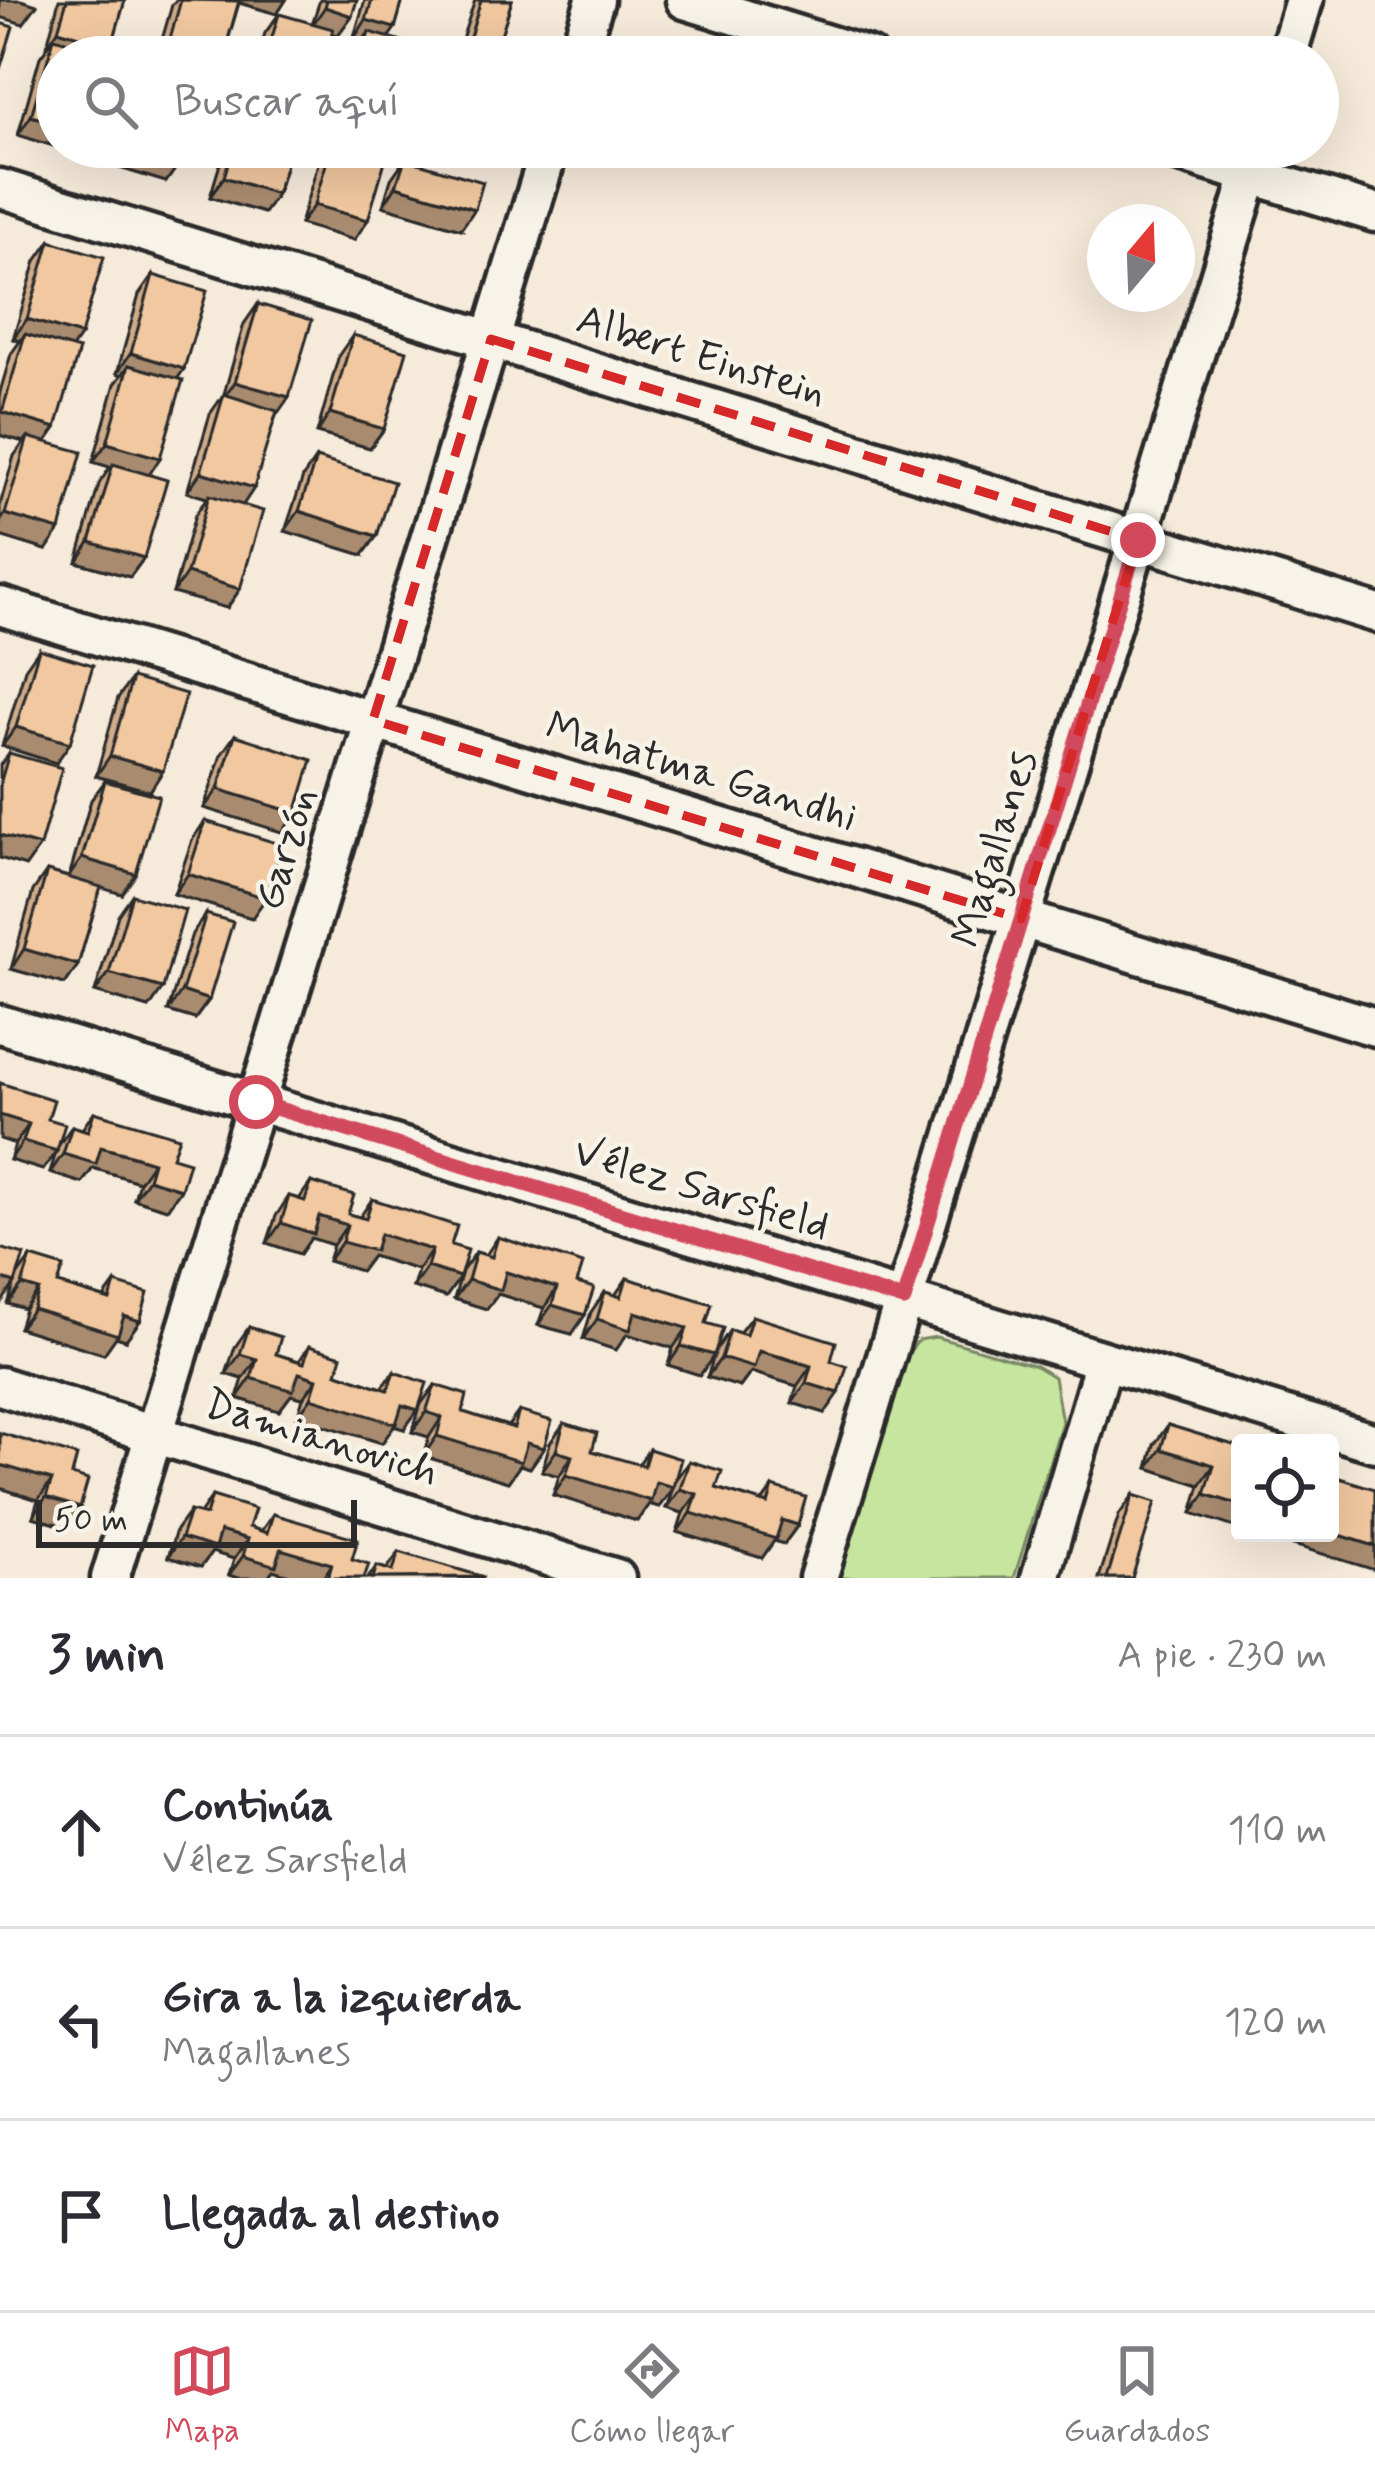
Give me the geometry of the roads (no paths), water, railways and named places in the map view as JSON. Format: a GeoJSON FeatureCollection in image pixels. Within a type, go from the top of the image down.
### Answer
{"type":"FeatureCollection","features":[{"type":"Feature","properties":{"kind":"street"},"geometry":{"type":"LineString","coordinates":[[584,36],[595,0]]}},
{"type":"Feature","properties":{"kind":"street"},"geometry":{"type":"LineString","coordinates":[[685,0],[801,36]]}},
{"type":"Feature","properties":{"kind":"street"},"geometry":{"type":"LineString","coordinates":[[1293,36],[1304,0]]}},
{"type":"Feature","properties":{"kind":"street","name":"Garzón"},"geometry":{"type":"LineString","coordinates":[[110,1578],[544,168]]}},
{"type":"Feature","properties":{"kind":"street","name":"Magallanes"},"geometry":{"type":"LineString","coordinates":[[818,1578],[1253,168]]}},
{"type":"Feature","properties":{"kind":"street"},"geometry":{"type":"LineString","coordinates":[[1271,168],[1375,213]]}},
{"type":"Feature","properties":{"kind":"street","name":"Albert Einstein"},"geometry":{"type":"LineString","coordinates":[[0,188],[1375,613]]}},
{"type":"Feature","properties":{"kind":"street","name":"Mahatma Gandhi"},"geometry":{"type":"LineString","coordinates":[[0,606],[1375,1027]]}},
{"type":"Feature","properties":{"kind":"street","name":"Vélez Sarsfield"},"geometry":{"type":"LineString","coordinates":[[0,1024],[1375,1444]]}},
{"type":"Feature","properties":{"kind":"street"},"geometry":{"type":"LineString","coordinates":[[1040,1578],[1104,1361]]}},
{"type":"Feature","properties":{"kind":"street","name":"Damianovich"},"geometry":{"type":"LineString","coordinates":[[0,1386],[616,1578]]}}]}
